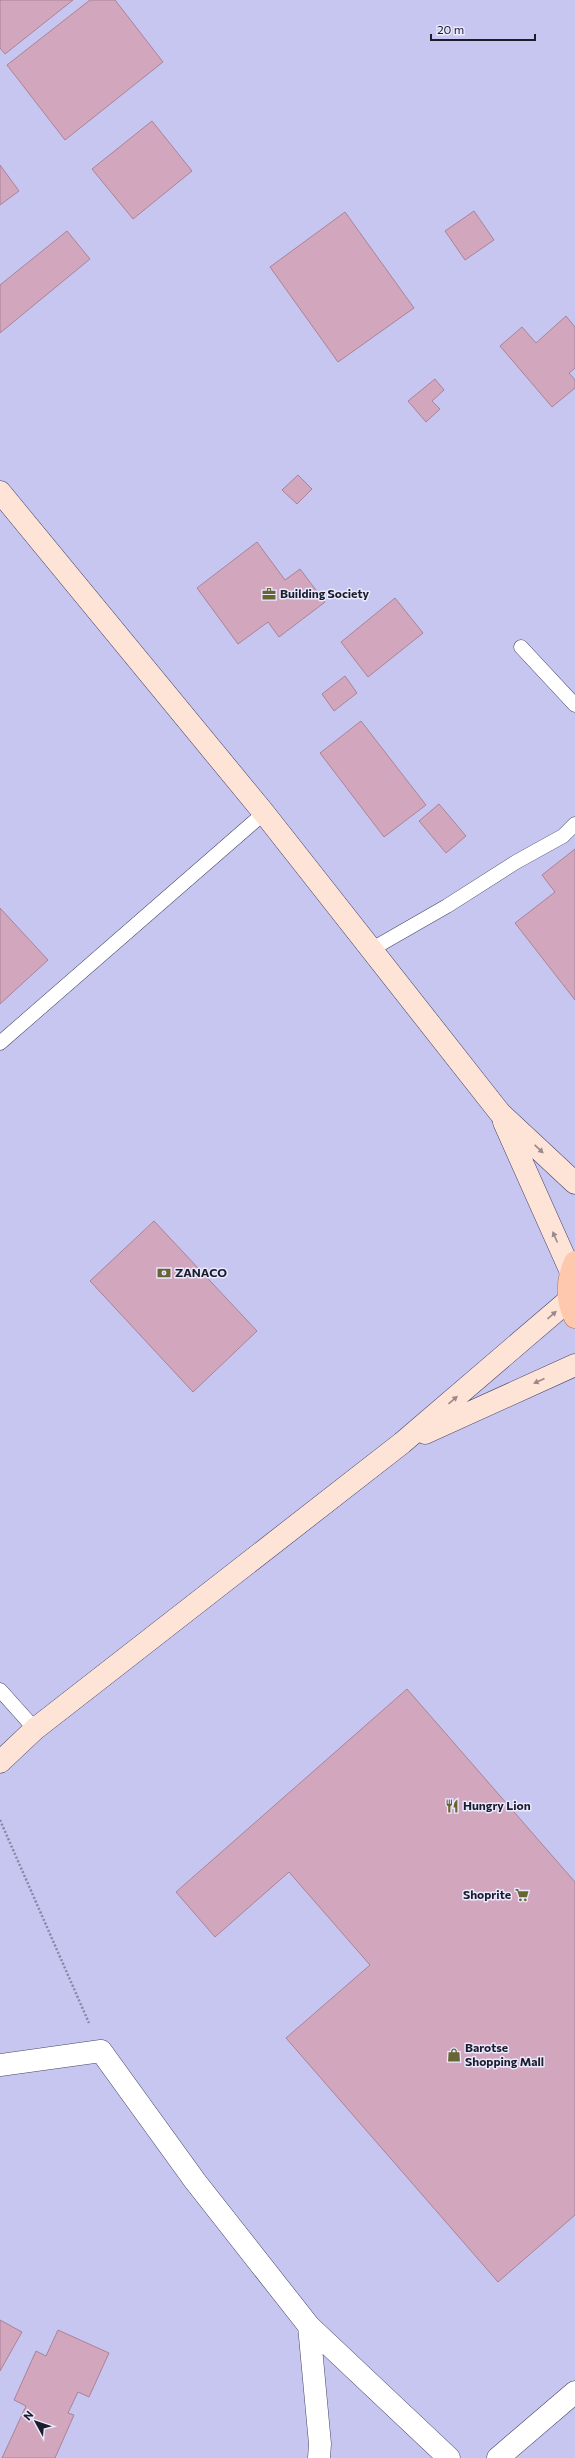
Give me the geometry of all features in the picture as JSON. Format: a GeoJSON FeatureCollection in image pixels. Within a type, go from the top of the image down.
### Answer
{"type":"FeatureCollection","features":[{"type":"Feature","properties":{"kind":"main road"},"geometry":{"type":"LineString","coordinates":[[0,492],[264,813],[500,1113],[575,1183]]}},
{"type":"Feature","properties":{"kind":"main road"},"geometry":{"type":"LineString","coordinates":[[0,1762],[35,1729],[572,1309],[573,1267],[500,1113]]}},
{"type":"Feature","properties":{"kind":"main road"},"geometry":{"type":"LineString","coordinates":[[402,1443],[575,1365]]}},
{"type":"Feature","properties":{"kind":"street"},"geometry":{"type":"LineString","coordinates":[[0,2065],[101,2051],[195,2181],[309,2326],[449,2458]]}},
{"type":"Feature","properties":{"kind":"street"},"geometry":{"type":"LineString","coordinates":[[309,2326],[320,2444],[318,2458]]}},
{"type":"Feature","properties":{"kind":"street"},"geometry":{"type":"LineString","coordinates":[[498,2458],[575,2392]]}},
{"type":"Feature","properties":{"kind":"lane"},"geometry":{"type":"LineString","coordinates":[[521,647],[575,704]]}},
{"type":"Feature","properties":{"kind":"lane"},"geometry":{"type":"LineString","coordinates":[[0,1043],[264,813]]}},
{"type":"Feature","properties":{"kind":"lane"},"geometry":{"type":"LineString","coordinates":[[372,949],[447,906],[516,862],[563,836],[575,824]]}},
{"type":"Feature","properties":{"kind":"lane"},"geometry":{"type":"LineString","coordinates":[[0,1690],[35,1729]]}},
{"type":"Feature","properties":{"kind":"path"},"geometry":{"type":"LineString","coordinates":[[0,1820],[101,2051]]}},
{"type":"Feature","properties":{"kind":"building"},"geometry":{"type":"Polygon","coordinates":[[[0,0],[73,0],[5,54],[0,48],[0,0]]]}},
{"type":"Feature","properties":{"kind":"building"},"geometry":{"type":"Polygon","coordinates":[[[90,0],[115,0],[163,62],[65,140],[7,65],[90,0]]]}},
{"type":"Feature","properties":{"kind":"building"},"geometry":{"type":"Polygon","coordinates":[[[152,121],[192,171],[133,219],[92,169],[152,121]]]}},
{"type":"Feature","properties":{"kind":"building"},"geometry":{"type":"Polygon","coordinates":[[[0,165],[19,191],[0,205],[0,165]]]}},
{"type":"Feature","properties":{"kind":"building"},"geometry":{"type":"Polygon","coordinates":[[[474,211],[494,240],[465,260],[445,231],[474,211]]]}},
{"type":"Feature","properties":{"kind":"building"},"geometry":{"type":"Polygon","coordinates":[[[345,212],[414,308],[338,362],[270,267],[345,212]]]}},
{"type":"Feature","properties":{"kind":"building"},"geometry":{"type":"Polygon","coordinates":[[[67,231],[90,259],[0,333],[0,285],[67,231]]]}},
{"type":"Feature","properties":{"kind":"building"},"geometry":{"type":"Polygon","coordinates":[[[566,316],[575,327],[575,368],[569,373],[575,380],[575,388],[552,407],[500,346],[522,327],[536,343],[566,316]]]}},
{"type":"Feature","properties":{"kind":"building"},"geometry":{"type":"Polygon","coordinates":[[[435,379],[444,390],[432,401],[440,409],[426,422],[408,401],[435,379]]]}},
{"type":"Feature","properties":{"kind":"building"},"geometry":{"type":"Polygon","coordinates":[[[298,475],[312,489],[297,504],[282,490],[298,475]]]}},
{"type":"Feature","properties":{"kind":"building"},"geometry":{"type":"Polygon","coordinates":[[[257,542],[285,580],[300,569],[325,602],[279,637],[268,622],[238,644],[197,588],[257,542]]]}},
{"type":"Feature","properties":{"kind":"building"},"geometry":{"type":"Polygon","coordinates":[[[395,598],[423,633],[368,677],[341,642],[395,598]]]}},
{"type":"Feature","properties":{"kind":"building"},"geometry":{"type":"Polygon","coordinates":[[[345,676],[357,693],[334,711],[322,694],[345,676]]]}},
{"type":"Feature","properties":{"kind":"building"},"geometry":{"type":"Polygon","coordinates":[[[361,721],[426,805],[384,837],[320,753],[361,721]]]}},
{"type":"Feature","properties":{"kind":"building"},"geometry":{"type":"Polygon","coordinates":[[[439,804],[466,836],[446,853],[419,821],[439,804]]]}},
{"type":"Feature","properties":{"kind":"building"},"geometry":{"type":"Polygon","coordinates":[[[575,849],[575,1000],[515,923],[555,892],[542,875],[575,849]]]}},
{"type":"Feature","properties":{"kind":"building"},"geometry":{"type":"Polygon","coordinates":[[[0,908],[48,960],[0,1004],[0,908]]]}},
{"type":"Feature","properties":{"kind":"building"},"geometry":{"type":"Polygon","coordinates":[[[154,1221],[257,1331],[193,1392],[90,1281],[154,1221]]]}},
{"type":"Feature","properties":{"kind":"building"},"geometry":{"type":"Polygon","coordinates":[[[407,1689],[575,1882],[575,2215],[498,2282],[286,2038],[370,1965],[289,1872],[215,1937],[176,1892],[407,1689]]]}},
{"type":"Feature","properties":{"kind":"building"},"geometry":{"type":"Polygon","coordinates":[[[0,2320],[22,2332],[0,2371],[0,2320]]]}},
{"type":"Feature","properties":{"kind":"building"},"geometry":{"type":"Polygon","coordinates":[[[58,2330],[109,2353],[89,2397],[78,2392],[68,2413],[74,2415],[55,2458],[2,2458],[26,2406],[14,2400],[36,2351],[46,2356],[58,2330]]]}},
{"type":"Feature","properties":{"kind":"place","name":"Building Society"},"geometry":{"type":"Point","coordinates":[269,594]}},
{"type":"Feature","properties":{"kind":"place","name":"ZANACO"},"geometry":{"type":"Point","coordinates":[164,1273]}},
{"type":"Feature","properties":{"kind":"place","name":"Hungry Lion"},"geometry":{"type":"Point","coordinates":[452,1806]}},
{"type":"Feature","properties":{"kind":"place","name":"Shoprite"},"geometry":{"type":"Point","coordinates":[522,1895]}},
{"type":"Feature","properties":{"kind":"place","name":"Barotse Shopping Mall"},"geometry":{"type":"Point","coordinates":[454,2055]}}]}
